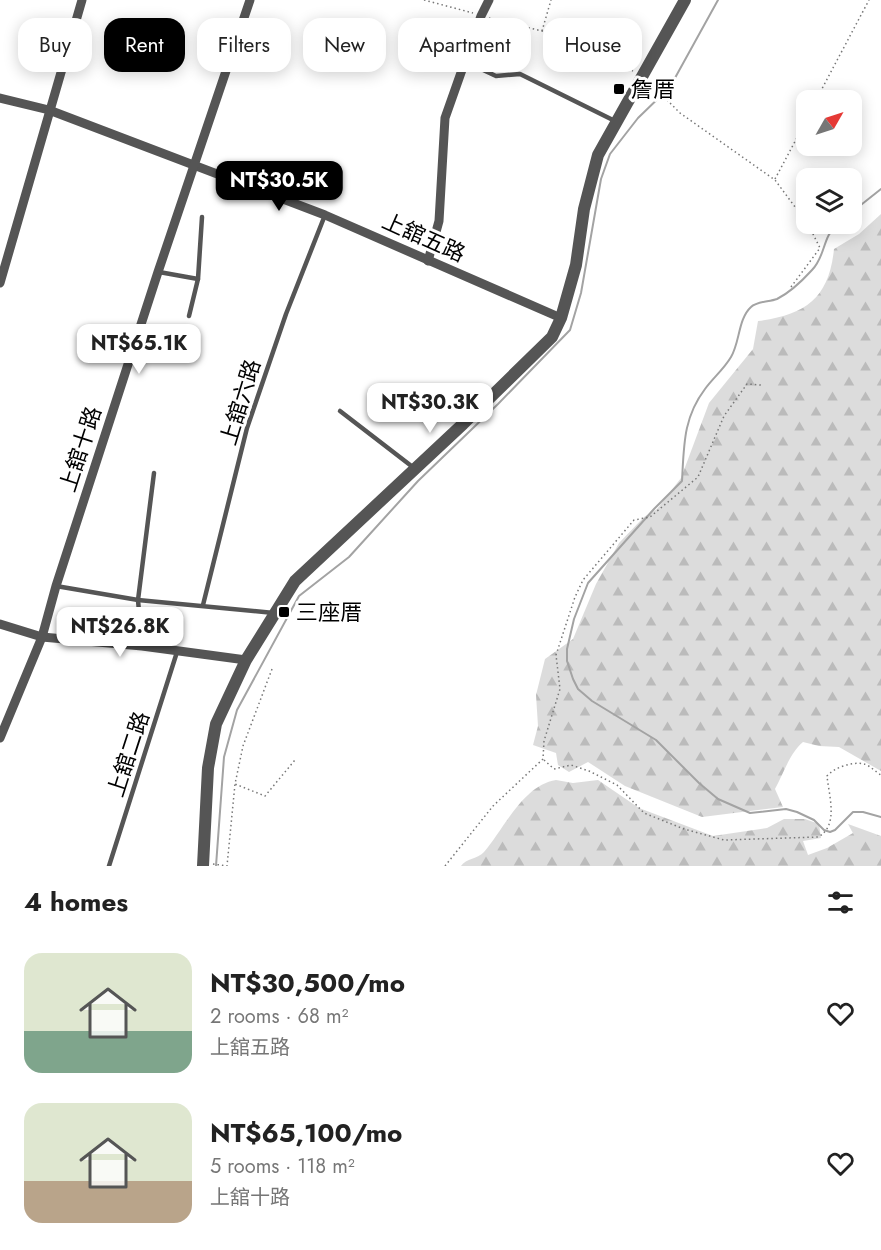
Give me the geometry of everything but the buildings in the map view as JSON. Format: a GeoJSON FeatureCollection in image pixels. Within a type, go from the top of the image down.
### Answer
{"type":"FeatureCollection","features":[{"type":"Feature","properties":{"kind":"street"},"geometry":{"type":"LineString","coordinates":[[0,283],[82,0]]}},
{"type":"Feature","properties":{"kind":"street","name":"上舘十路"},"geometry":{"type":"LineString","coordinates":[[0,738],[42,637],[56,586],[158,272],[250,0]]}},
{"type":"Feature","properties":{"kind":"street"},"geometry":{"type":"LineString","coordinates":[[481,16],[489,0]]}},
{"type":"Feature","properties":{"kind":"street"},"geometry":{"type":"LineString","coordinates":[[203,864],[208,768],[216,724],[246,660],[295,581],[552,338],[561,318],[576,265],[584,209],[598,155],[685,0]]}},
{"type":"Feature","properties":{"kind":"street"},"geometry":{"type":"LineString","coordinates":[[428,261],[439,221],[445,118],[461,72]]}},
{"type":"Feature","properties":{"kind":"street","name":"上舘五路"},"geometry":{"type":"LineString","coordinates":[[0,98],[49,110],[325,215],[561,318]]}},
{"type":"Feature","properties":{"kind":"street"},"geometry":{"type":"LineString","coordinates":[[0,624],[42,637],[142,646],[246,660]]}},
{"type":"Feature","properties":{"kind":"lane"},"geometry":{"type":"LineString","coordinates":[[487,72],[495,76],[520,74],[616,122]]}},
{"type":"Feature","properties":{"kind":"lane","name":"上舘六路"},"geometry":{"type":"LineString","coordinates":[[203,605],[247,428],[286,314],[325,215]]}},
{"type":"Feature","properties":{"kind":"lane"},"geometry":{"type":"LineString","coordinates":[[189,316],[198,279],[202,217]]}},
{"type":"Feature","properties":{"kind":"lane"},"geometry":{"type":"LineString","coordinates":[[158,272],[198,279]]}},
{"type":"Feature","properties":{"kind":"lane"},"geometry":{"type":"LineString","coordinates":[[340,411],[415,469]]}},
{"type":"Feature","properties":{"kind":"lane"},"geometry":{"type":"LineString","coordinates":[[142,646],[138,600],[154,472]]}},
{"type":"Feature","properties":{"kind":"lane"},"geometry":{"type":"LineString","coordinates":[[56,586],[138,600],[275,613]]}},
{"type":"Feature","properties":{"kind":"lane","name":"上舘二路"},"geometry":{"type":"LineString","coordinates":[[109,866],[177,652]]}},
{"type":"Feature","properties":{"kind":"path"},"geometry":{"type":"LineString","coordinates":[[424,0],[542,31],[642,75],[680,113],[775,180],[796,208]]}},
{"type":"Feature","properties":{"kind":"path"},"geometry":{"type":"LineString","coordinates":[[542,31],[551,0]]}},
{"type":"Feature","properties":{"kind":"path"},"geometry":{"type":"LineString","coordinates":[[821,90],[869,0]]}},
{"type":"Feature","properties":{"kind":"path"},"geometry":{"type":"LineString","coordinates":[[775,180],[796,140]]}},
{"type":"Feature","properties":{"kind":"path"},"geometry":{"type":"LineString","coordinates":[[791,287],[820,248],[813,234]]}},
{"type":"Feature","properties":{"kind":"path"},"geometry":{"type":"LineString","coordinates":[[445,866],[493,806],[543,759],[544,741],[560,689],[556,655],[583,580],[634,520],[650,517],[698,477],[724,416],[747,384],[761,385]]}},
{"type":"Feature","properties":{"kind":"path"},"geometry":{"type":"LineString","coordinates":[[203,864],[227,866],[235,784],[243,746],[272,669]]}},
{"type":"Feature","properties":{"kind":"path"},"geometry":{"type":"LineString","coordinates":[[543,759],[554,769],[571,765],[617,785],[644,813],[684,830],[724,840],[818,837],[825,833],[830,824],[827,776],[832,770],[864,764],[881,775]]}},
{"type":"Feature","properties":{"kind":"path"},"geometry":{"type":"LineString","coordinates":[[235,784],[265,796],[295,760]]}},
{"type":"Feature","properties":{"kind":"green space"},"geometry":{"type":"Polygon","coordinates":[[[881,214],[881,771],[839,747],[803,742],[790,758],[775,789],[783,807],[702,817],[625,786],[588,762],[569,772],[558,765],[556,753],[533,745],[538,726],[536,695],[545,659],[573,639],[596,584],[619,543],[644,517],[657,509],[681,478],[709,403],[753,349],[758,321],[789,314],[802,309],[812,301],[827,280],[834,249],[862,234],[862,231],[881,214]]]}},
{"type":"Feature","properties":{"kind":"green space"},"geometry":{"type":"Polygon","coordinates":[[[556,780],[573,783],[598,780],[639,808],[713,836],[767,828],[784,819],[805,819],[819,824],[821,838],[803,841],[808,855],[827,848],[853,833],[848,824],[881,836],[881,866],[461,866],[484,852],[524,799],[544,784],[556,780]]]}},
{"type":"Feature","properties":{"kind":"waterway"},"geometry":{"type":"LineString","coordinates":[[216,866],[224,757],[237,710],[299,596],[349,557],[418,481],[570,330],[581,293],[601,179],[610,154],[638,118],[670,87],[718,0]]}},
{"type":"Feature","properties":{"kind":"waterway"},"geometry":{"type":"LineString","coordinates":[[862,204],[881,189]]}},
{"type":"Feature","properties":{"kind":"waterway"},"geometry":{"type":"LineString","coordinates":[[829,234],[820,259],[792,290],[774,300],[756,304],[747,312],[731,357],[705,389],[692,411],[686,433],[682,481],[588,583],[574,619],[567,649],[567,661],[578,689],[592,701],[656,740],[718,799],[750,813],[786,809],[797,812],[814,820],[824,830],[830,832],[853,812],[881,817]]}},
{"type":"Feature","properties":{"kind":"place","name":"詹厝"},"geometry":{"type":"Point","coordinates":[619,89]}},
{"type":"Feature","properties":{"kind":"place","name":"三座厝"},"geometry":{"type":"Point","coordinates":[284,612]}}]}
